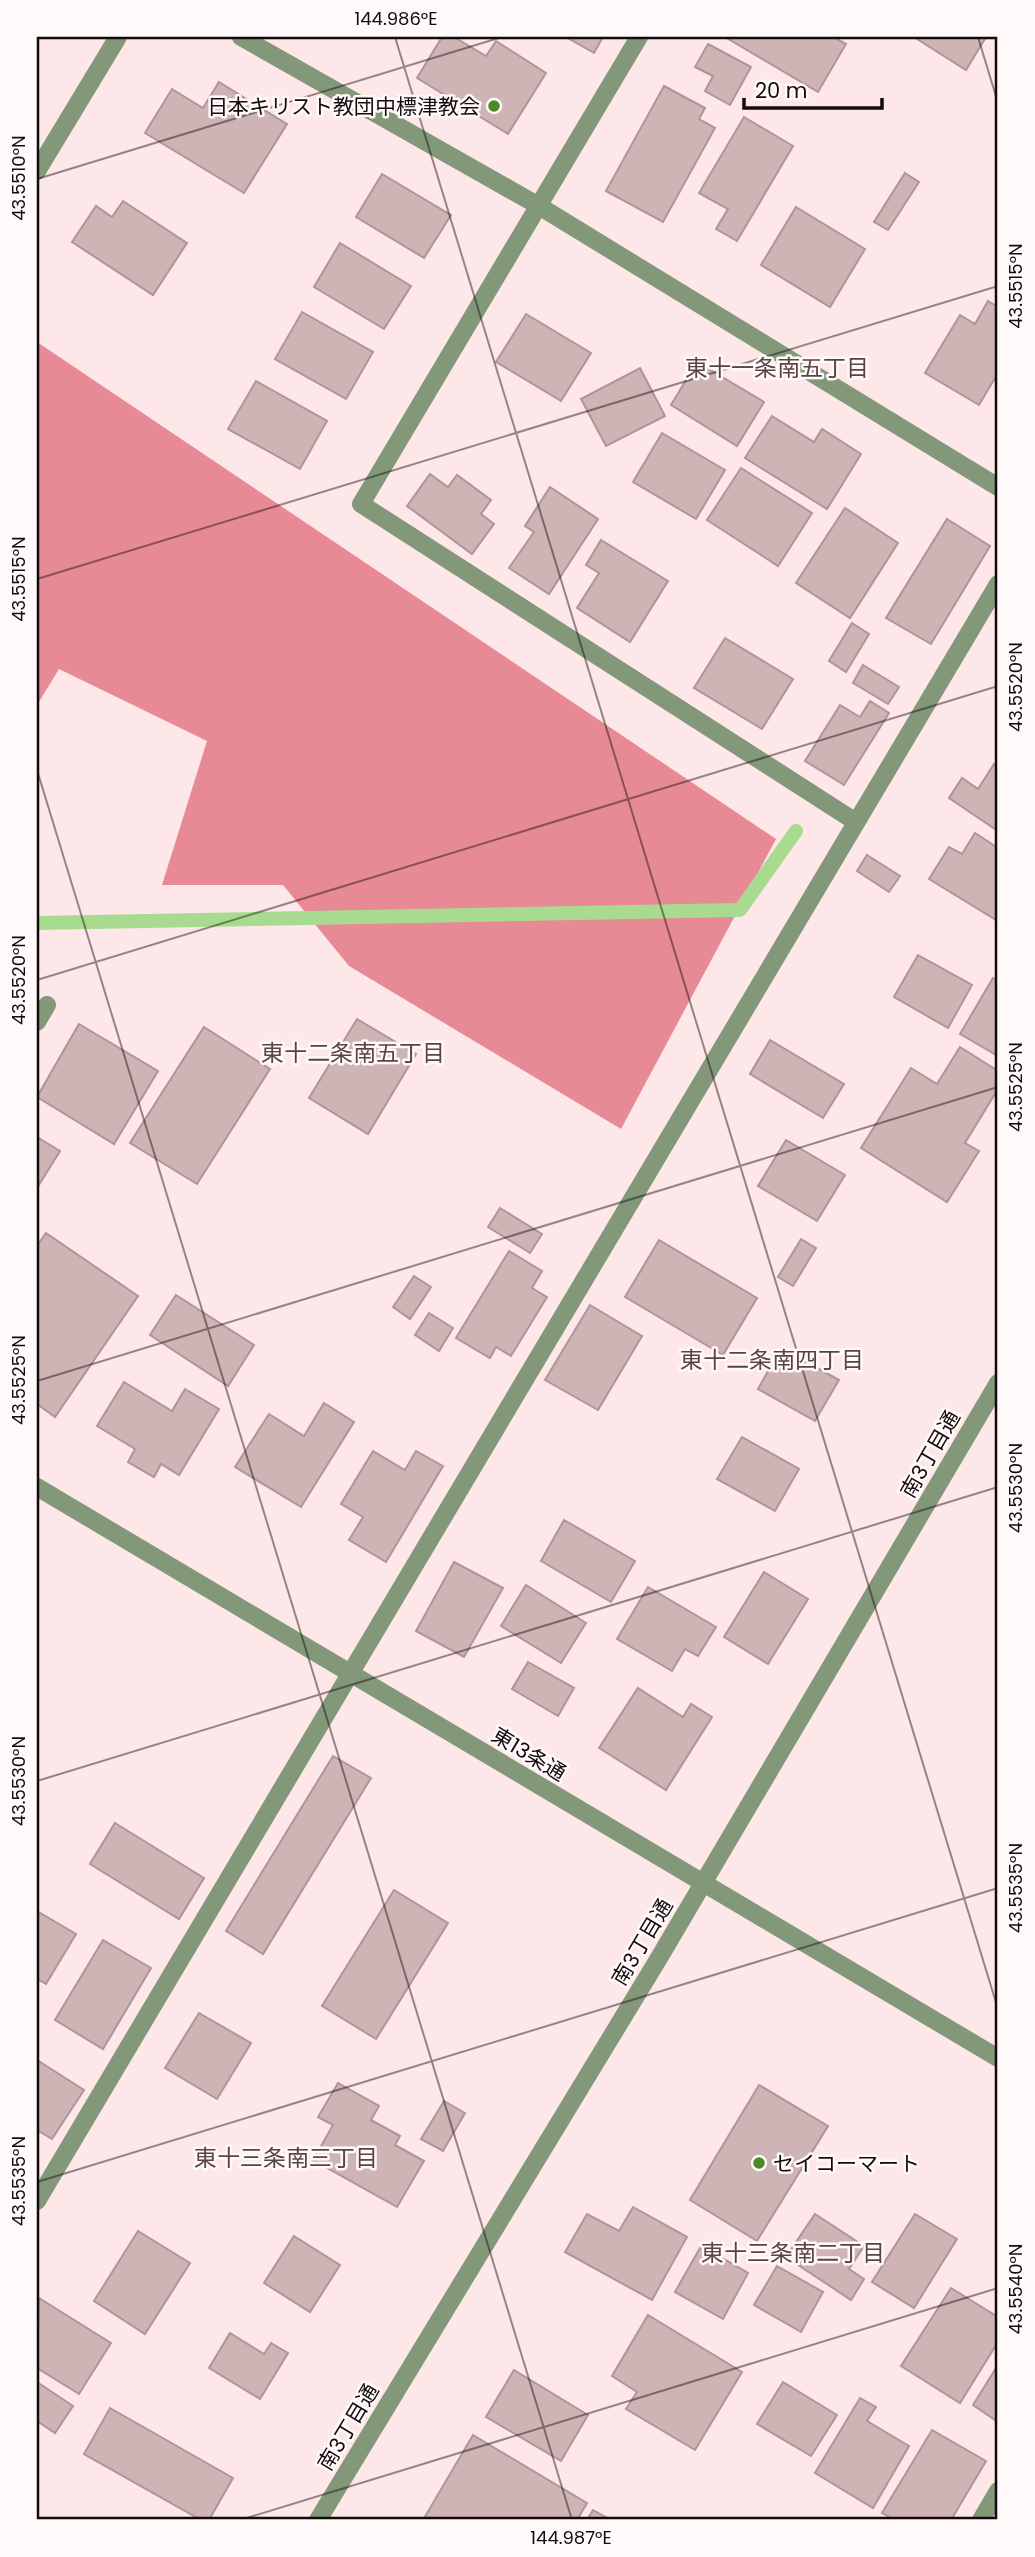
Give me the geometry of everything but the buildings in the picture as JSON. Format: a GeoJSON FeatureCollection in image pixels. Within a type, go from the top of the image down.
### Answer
{"type":"FeatureCollection","features":[{"type":"Feature","properties":{"kind":"street"},"geometry":{"type":"LineString","coordinates":[[37,171],[118,37]]}},
{"type":"Feature","properties":{"kind":"street"},"geometry":{"type":"LineString","coordinates":[[241,37],[539,206],[998,487]]}},
{"type":"Feature","properties":{"kind":"street"},"geometry":{"type":"LineString","coordinates":[[639,37],[361,504],[856,822]]}},
{"type":"Feature","properties":{"kind":"street"},"geometry":{"type":"LineString","coordinates":[[37,2201],[998,584]]}},
{"type":"Feature","properties":{"kind":"street"},"geometry":{"type":"LineString","coordinates":[[37,1022],[47,1005]]}},
{"type":"Feature","properties":{"kind":"street","name":"南3丁目通"},"geometry":{"type":"LineString","coordinates":[[318,2520],[703,1885],[998,1383]]}},
{"type":"Feature","properties":{"kind":"street","name":"東13条通"},"geometry":{"type":"LineString","coordinates":[[37,1487],[998,2058]]}},
{"type":"Feature","properties":{"kind":"street"},"geometry":{"type":"LineString","coordinates":[[981,2520],[998,2491]]}},
{"type":"Feature","properties":{"kind":"shaded area"},"geometry":{"type":"Polygon","coordinates":[[[37,342],[776,839],[621,1129],[349,966],[283,885],[162,885],[207,741],[59,669],[37,705],[37,342]]]}},
{"type":"Feature","properties":{"kind":"waterway"},"geometry":{"type":"LineString","coordinates":[[37,923],[740,910],[796,831]]}},
{"type":"Feature","properties":{"kind":"place","name":"日本キリスト教団中標津教会"},"geometry":{"type":"Point","coordinates":[494,106]}},
{"type":"Feature","properties":{"kind":"place","name":"セイコーマート"},"geometry":{"type":"Point","coordinates":[759,2163]}},
{"type":"Feature","properties":{"kind":"district","name":"東十一条南五丁目"},"geometry":{"type":"Point","coordinates":[777,368]}},
{"type":"Feature","properties":{"kind":"district","name":"東十二条南五丁目"},"geometry":{"type":"Point","coordinates":[353,1053]}},
{"type":"Feature","properties":{"kind":"district","name":"東十二条南四丁目"},"geometry":{"type":"Point","coordinates":[772,1360]}},
{"type":"Feature","properties":{"kind":"district","name":"東十三条南三丁目"},"geometry":{"type":"Point","coordinates":[286,2158]}},
{"type":"Feature","properties":{"kind":"district","name":"東十三条南二丁目"},"geometry":{"type":"Point","coordinates":[793,2253]}}]}
